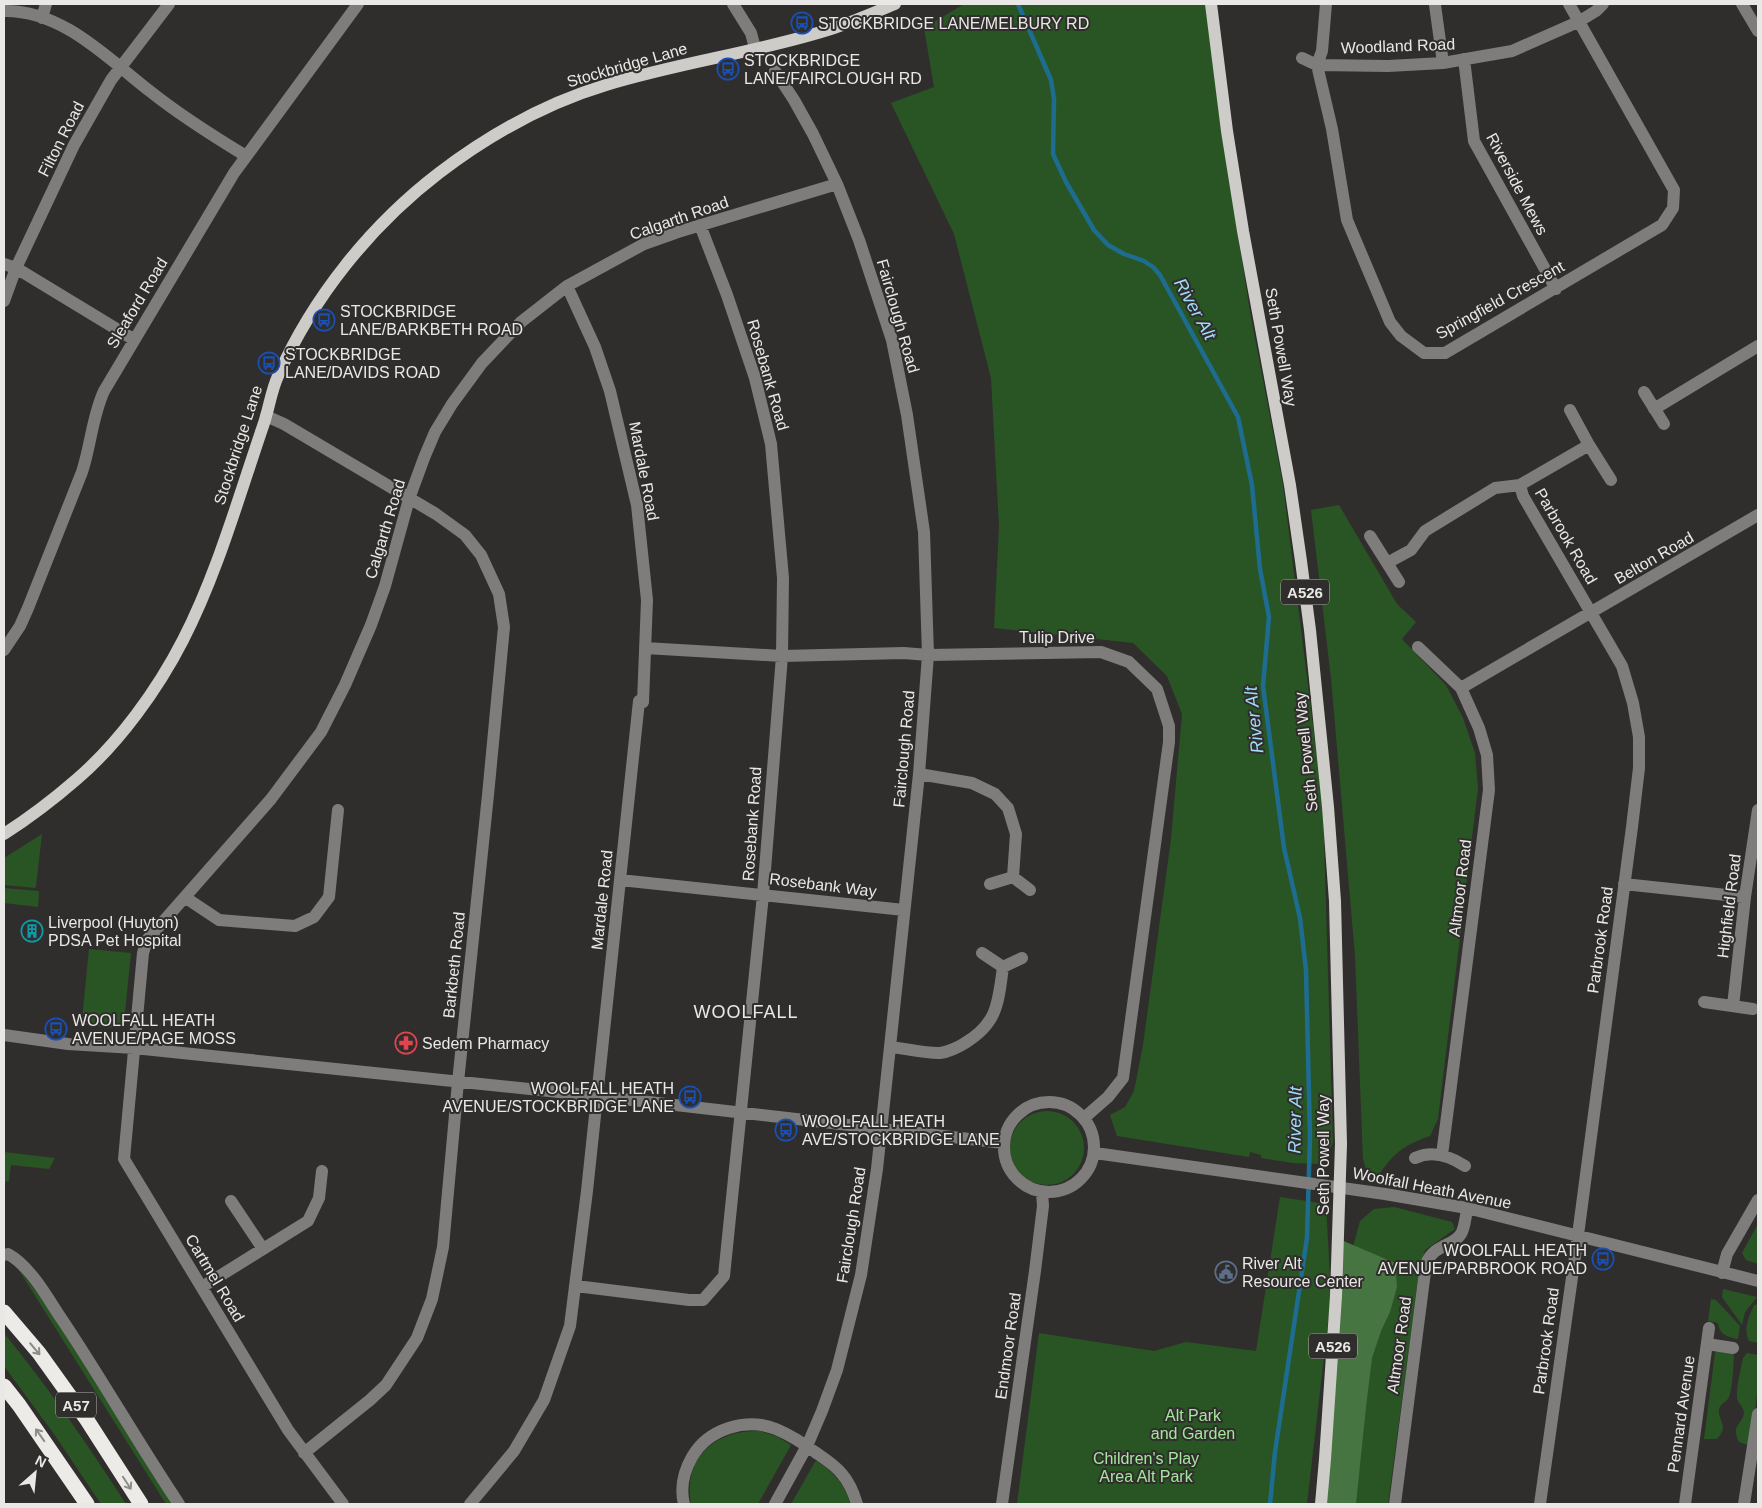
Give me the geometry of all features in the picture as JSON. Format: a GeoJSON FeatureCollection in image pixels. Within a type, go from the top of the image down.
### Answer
{"type":"FeatureCollection","features":[{"type":"Feature","properties":{"kind":"highway","name":"A57"},"geometry":{"type":"LineString","coordinates":[[4,1312],[50,1368],[87,1420],[141,1504]]}},
{"type":"Feature","properties":{"kind":"highway","name":"A57"},"geometry":{"type":"LineString","coordinates":[[4,1386],[87,1504]]}},
{"type":"Feature","properties":{"kind":"main road","name":"Stockbridge Lane"},"geometry":{"type":"LineString","coordinates":[[4,834],[79,778],[130,722],[153,691],[182,642],[207,588],[277,379],[298,337],[346,265],[372,235],[408,199],[472,149],[507,128],[560,102],[605,85],[832,28],[895,4]]}},
{"type":"Feature","properties":{"kind":"main road","name":"Seth Powell Way"},"geometry":{"type":"LineString","coordinates":[[1211,4],[1240,213],[1290,485],[1310,630],[1328,807],[1335,901],[1341,1134],[1339,1239],[1321,1504]]}},
{"type":"Feature","properties":{"kind":"street"},"geometry":{"type":"LineString","coordinates":[[42,18],[46,4]]}},
{"type":"Feature","properties":{"kind":"street","name":"Filton Road"},"geometry":{"type":"LineString","coordinates":[[4,301],[10,266],[74,144],[120,66],[169,4]]}},
{"type":"Feature","properties":{"kind":"street","name":"Sleaford Road"},"geometry":{"type":"LineString","coordinates":[[4,650],[20,626],[28,608],[82,472],[99,401],[134,339],[246,156],[358,4]]}},
{"type":"Feature","properties":{"kind":"street"},"geometry":{"type":"LineString","coordinates":[[733,4],[751,33],[755,48]]}},
{"type":"Feature","properties":{"kind":"street"},"geometry":{"type":"LineString","coordinates":[[1317,65],[1322,51],[1326,4]]}},
{"type":"Feature","properties":{"kind":"street"},"geometry":{"type":"LineString","coordinates":[[1433,4],[1443,63]]}},
{"type":"Feature","properties":{"kind":"street","name":"Springfield Crescent"},"geometry":{"type":"LineString","coordinates":[[1317,65],[1332,129],[1347,220],[1390,322],[1401,336],[1424,353],[1445,354],[1662,225],[1673,208],[1674,190],[1569,4]]}},
{"type":"Feature","properties":{"kind":"street","name":"Woodland Road"},"geometry":{"type":"LineString","coordinates":[[1302,58],[1317,65],[1388,66],[1443,63],[1512,51],[1578,22],[1596,11],[1603,4]]}},
{"type":"Feature","properties":{"kind":"street"},"geometry":{"type":"LineString","coordinates":[[1742,4],[1758,31]]}},
{"type":"Feature","properties":{"kind":"street"},"geometry":{"type":"LineString","coordinates":[[4,11],[24,13],[42,18],[81,37],[196,125],[246,156]]}},
{"type":"Feature","properties":{"kind":"street","name":"Riverside Mews"},"geometry":{"type":"LineString","coordinates":[[1464,59],[1474,141],[1556,289]]}},
{"type":"Feature","properties":{"kind":"street","name":"Fairclough Road"},"geometry":{"type":"LineString","coordinates":[[775,71],[814,134],[836,184],[859,240],[892,340],[907,415],[924,532],[928,655],[919,774],[874,1194],[859,1285],[837,1370],[807,1446],[775,1504]]}},
{"type":"Feature","properties":{"kind":"street","name":"Calgarth Road"},"geometry":{"type":"LineString","coordinates":[[134,1048],[146,944],[152,933],[186,898],[272,799],[322,732],[372,625],[409,499],[435,432],[452,404],[477,370],[520,322],[567,286],[644,244],[836,184]]}},
{"type":"Feature","properties":{"kind":"street","name":"Rosebank Road"},"geometry":{"type":"LineString","coordinates":[[576,1286],[689,1300],[703,1300],[724,1276],[763,895],[782,656],[783,578],[771,444],[755,378],[727,295],[700,225]]}},
{"type":"Feature","properties":{"kind":"street"},"geometry":{"type":"LineString","coordinates":[[10,266],[134,339]]}},
{"type":"Feature","properties":{"kind":"street","name":"Mardale Road"},"geometry":{"type":"LineString","coordinates":[[470,1504],[514,1451],[544,1400],[570,1326],[597,1096],[639,701],[643,702],[647,600],[637,505],[610,391],[595,347],[567,286]]}},
{"type":"Feature","properties":{"kind":"street"},"geometry":{"type":"LineString","coordinates":[[1654,409],[1758,346]]}},
{"type":"Feature","properties":{"kind":"street"},"geometry":{"type":"LineString","coordinates":[[1644,392],[1664,424]]}},
{"type":"Feature","properties":{"kind":"street"},"geometry":{"type":"LineString","coordinates":[[1570,410],[1611,480]]}},
{"type":"Feature","properties":{"kind":"street","name":"Barkbeth Road"},"geometry":{"type":"LineString","coordinates":[[266,416],[284,424],[436,514],[465,535],[481,555],[499,594],[504,627],[443,1247],[432,1299],[417,1338],[386,1385],[304,1453]]}},
{"type":"Feature","properties":{"kind":"street","name":"Parbrook Road"},"geometry":{"type":"LineString","coordinates":[[1540,1504],[1578,1235],[1639,768],[1639,737],[1633,704],[1622,666],[1523,496],[1520,485],[1589,445]]}},
{"type":"Feature","properties":{"kind":"street"},"geometry":{"type":"LineString","coordinates":[[1388,563],[1411,550],[1425,531],[1495,488],[1520,485]]}},
{"type":"Feature","properties":{"kind":"street","name":"Belton Road"},"geometry":{"type":"LineString","coordinates":[[1461,688],[1758,515]]}},
{"type":"Feature","properties":{"kind":"street"},"geometry":{"type":"LineString","coordinates":[[1370,536],[1398,582]]}},
{"type":"Feature","properties":{"kind":"street","name":"Altmoor Road"},"geometry":{"type":"LineString","coordinates":[[1418,647],[1461,688],[1478,728],[1486,755],[1489,790],[1442,1155]]}},
{"type":"Feature","properties":{"kind":"street","name":"Tulip Drive"},"geometry":{"type":"LineString","coordinates":[[645,648],[782,656],[1101,652],[1129,662],[1156,688],[1169,726],[1169,742],[1124,1078],[1108,1097],[1084,1118]]}},
{"type":"Feature","properties":{"kind":"street"},"geometry":{"type":"LineString","coordinates":[[919,774],[972,783],[995,794],[1008,808],[1016,834],[1013,877]]}},
{"type":"Feature","properties":{"kind":"street"},"geometry":{"type":"LineString","coordinates":[[186,898],[219,920],[295,926],[314,917],[329,897],[338,810]]}},
{"type":"Feature","properties":{"kind":"street","name":"Highfield Road"},"geometry":{"type":"LineString","coordinates":[[1733,1006],[1745,898],[1758,818]]}},
{"type":"Feature","properties":{"kind":"street"},"geometry":{"type":"LineString","coordinates":[[990,884],[1013,877]]}},
{"type":"Feature","properties":{"kind":"street"},"geometry":{"type":"LineString","coordinates":[[1013,877],[1030,890]]}},
{"type":"Feature","properties":{"kind":"street","name":"Rosebank Way"},"geometry":{"type":"LineString","coordinates":[[620,880],[904,910]]}},
{"type":"Feature","properties":{"kind":"street"},"geometry":{"type":"LineString","coordinates":[[1624,884],[1745,898]]}},
{"type":"Feature","properties":{"kind":"street"},"geometry":{"type":"LineString","coordinates":[[982,953],[1003,968]]}},
{"type":"Feature","properties":{"kind":"street"},"geometry":{"type":"LineString","coordinates":[[1003,968],[1022,958]]}},
{"type":"Feature","properties":{"kind":"street"},"geometry":{"type":"LineString","coordinates":[[890,1046],[940,1053],[961,1046],[978,1035],[991,1019],[998,1003],[1003,968]]}},
{"type":"Feature","properties":{"kind":"street"},"geometry":{"type":"LineString","coordinates":[[1704,1002],[1753,1009]]}},
{"type":"Feature","properties":{"kind":"street"},"geometry":{"type":"LineString","coordinates":[[4,1036],[68,1044],[134,1048],[597,1096],[1004,1143]]}},
{"type":"Feature","properties":{"kind":"street","name":"Cartmel Road"},"geometry":{"type":"LineString","coordinates":[[134,1048],[124,1158],[264,1390],[304,1453],[343,1504]]}},
{"type":"Feature","properties":{"kind":"street"},"geometry":{"type":"LineString","coordinates":[[1044,1102],[1060,1103],[1074,1109],[1084,1118],[1092,1130],[1095,1153],[1090,1167],[1082,1179],[1071,1188],[1057,1192],[1042,1192],[1029,1188],[1018,1181],[1004,1157],[1004,1143],[1008,1128],[1016,1115],[1029,1106],[1044,1102]]}},
{"type":"Feature","properties":{"kind":"street","name":"Woolfall Heath Avenue"},"geometry":{"type":"LineString","coordinates":[[1095,1153],[1339,1187],[1467,1208],[1722,1273],[1758,1280]]}},
{"type":"Feature","properties":{"kind":"street"},"geometry":{"type":"LineString","coordinates":[[1414,1158],[1423,1154],[1442,1155],[1466,1166]]}},
{"type":"Feature","properties":{"kind":"street"},"geometry":{"type":"LineString","coordinates":[[202,1287],[308,1221],[319,1198],[322,1171]]}},
{"type":"Feature","properties":{"kind":"street","name":"Endmoor Road"},"geometry":{"type":"LineString","coordinates":[[1002,1504],[1035,1271],[1043,1206],[1042,1192]]}},
{"type":"Feature","properties":{"kind":"street"},"geometry":{"type":"LineString","coordinates":[[1722,1273],[1727,1254],[1758,1200]]}},
{"type":"Feature","properties":{"kind":"street"},"geometry":{"type":"LineString","coordinates":[[231,1201],[263,1249]]}},
{"type":"Feature","properties":{"kind":"street","name":"Altmoor Road"},"geometry":{"type":"LineString","coordinates":[[1395,1504],[1426,1264],[1429,1256],[1434,1251],[1458,1238],[1462,1232],[1467,1208]]}},
{"type":"Feature","properties":{"kind":"street"},"geometry":{"type":"LineString","coordinates":[[4,1255],[8,1254],[16,1258],[44,1293],[179,1504]]}},
{"type":"Feature","properties":{"kind":"street","name":"Pennard Avenue"},"geometry":{"type":"LineString","coordinates":[[1685,1504],[1709,1328]]}},
{"type":"Feature","properties":{"kind":"street"},"geometry":{"type":"LineString","coordinates":[[1707,1344],[1733,1348]]}},
{"type":"Feature","properties":{"kind":"street"},"geometry":{"type":"LineString","coordinates":[[1744,1504],[1758,1414]]}},
{"type":"Feature","properties":{"kind":"street"},"geometry":{"type":"LineString","coordinates":[[684,1504],[683,1482],[687,1466],[695,1452],[706,1440],[722,1430],[741,1425],[757,1424],[775,1429],[807,1446],[832,1463],[851,1488],[857,1504]]}},
{"type":"Feature","properties":{"kind":"green space"},"geometry":{"type":"Polygon","coordinates":[[[964,4],[1206,4],[1231,192],[1250,312],[1283,485],[1323,806],[1333,1143],[1321,1164],[1293,1163],[1261,1158],[1261,1155],[1250,1152],[1249,1157],[1117,1136],[1110,1115],[1125,1107],[1134,1091],[1143,1045],[1171,839],[1182,714],[1167,676],[1133,643],[994,628],[999,526],[991,378],[954,234],[891,103],[934,87],[924,28],[964,4]]]}},
{"type":"Feature","properties":{"kind":"green space"},"geometry":{"type":"Polygon","coordinates":[[[1339,505],[1397,604],[1416,622],[1402,639],[1446,685],[1463,718],[1475,753],[1478,788],[1438,1119],[1430,1136],[1412,1143],[1398,1152],[1376,1179],[1367,1173],[1363,1159],[1355,956],[1331,678],[1311,510],[1339,505]]]}},
{"type":"Feature","properties":{"kind":"green space"},"geometry":{"type":"Polygon","coordinates":[[[42,834],[35,888],[4,885],[4,858],[42,834]]]}},
{"type":"Feature","properties":{"kind":"green space"},"geometry":{"type":"Polygon","coordinates":[[[4,888],[39,891],[38,907],[4,903],[4,888]]]}},
{"type":"Feature","properties":{"kind":"green space"},"geometry":{"type":"Polygon","coordinates":[[[89,949],[131,953],[124,1022],[116,1028],[85,1025],[82,1020],[89,949]]]}},
{"type":"Feature","properties":{"kind":"green space"},"geometry":{"type":"Polygon","coordinates":[[[1047,1111],[1068,1117],[1078,1127],[1084,1148],[1078,1169],[1068,1179],[1047,1185],[1026,1179],[1016,1169],[1010,1148],[1016,1127],[1026,1117],[1047,1111]]]}},
{"type":"Feature","properties":{"kind":"green space"},"geometry":{"type":"Polygon","coordinates":[[[4,1152],[55,1158],[49,1169],[11,1165],[9,1181],[4,1182],[4,1152]]]}},
{"type":"Feature","properties":{"kind":"green space","name":"Alt Park and Garden"},"geometry":{"type":"Polygon","coordinates":[[[1280,1197],[1326,1204],[1331,1296],[1307,1504],[1017,1504],[1039,1333],[1154,1351],[1186,1342],[1256,1351],[1280,1197]]]}},
{"type":"Feature","properties":{"kind":"green space"},"geometry":{"type":"Polygon","coordinates":[[[1394,1207],[1452,1222],[1455,1229],[1425,1250],[1418,1280],[1388,1504],[1332,1504],[1354,1243],[1360,1221],[1374,1209],[1394,1207]]]}},
{"type":"Feature","properties":{"kind":"green space"},"geometry":{"type":"Polygon","coordinates":[[[1758,1224],[1758,1264],[1746,1260],[1742,1253],[1758,1224]]]}},
{"type":"Feature","properties":{"kind":"green space"},"geometry":{"type":"Polygon","coordinates":[[[1339,1239],[1395,1263],[1397,1287],[1390,1312],[1372,1358],[1356,1504],[1321,1504],[1339,1239]]]}},
{"type":"Feature","properties":{"kind":"green space"},"geometry":{"type":"Polygon","coordinates":[[[17,1267],[46,1304],[173,1504],[166,1504],[17,1267]]]}},
{"type":"Feature","properties":{"kind":"green space"},"geometry":{"type":"Polygon","coordinates":[[[1723,1289],[1757,1297],[1745,1312],[1742,1325],[1722,1297],[1723,1289]]]}},
{"type":"Feature","properties":{"kind":"green space"},"geometry":{"type":"Polygon","coordinates":[[[1711,1299],[1716,1300],[1740,1326],[1738,1339],[1724,1334],[1720,1330],[1718,1323],[1708,1321],[1711,1299]]]}},
{"type":"Feature","properties":{"kind":"green space"},"geometry":{"type":"Polygon","coordinates":[[[1758,1304],[1758,1343],[1749,1341],[1747,1323],[1754,1305],[1758,1304]]]}},
{"type":"Feature","properties":{"kind":"green space"},"geometry":{"type":"Polygon","coordinates":[[[4,1333],[67,1417],[126,1504],[101,1504],[54,1434],[4,1366],[4,1333]]]}},
{"type":"Feature","properties":{"kind":"green space"},"geometry":{"type":"Polygon","coordinates":[[[1718,1350],[1731,1350],[1734,1356],[1733,1377],[1728,1399],[1719,1409],[1723,1430],[1717,1439],[1704,1439],[1715,1353],[1718,1350]]]}},
{"type":"Feature","properties":{"kind":"green space"},"geometry":{"type":"Polygon","coordinates":[[[1747,1353],[1758,1355],[1758,1385],[1751,1446],[1739,1442],[1736,1432],[1736,1428],[1744,1413],[1737,1394],[1743,1358],[1747,1353]]]}},
{"type":"Feature","properties":{"kind":"green space"},"geometry":{"type":"Polygon","coordinates":[[[760,1431],[776,1436],[791,1445],[758,1504],[691,1504],[690,1488],[692,1473],[697,1460],[705,1450],[729,1436],[744,1432],[760,1431]]]}},
{"type":"Feature","properties":{"kind":"green space"},"geometry":{"type":"Polygon","coordinates":[[[817,1461],[838,1480],[850,1504],[791,1504],[817,1461]]]}},
{"type":"Feature","properties":{"kind":"waterway","name":"River Alt"},"geometry":{"type":"LineString","coordinates":[[1018,4],[1051,80],[1054,99],[1053,154],[1066,182],[1094,230],[1108,245],[1124,254],[1144,261],[1160,275],[1238,417],[1252,485],[1260,569],[1269,617],[1263,686],[1284,848],[1300,918],[1306,970],[1310,1137],[1307,1238],[1275,1452],[1270,1504]]}},
{"type":"Feature","properties":{"kind":"place","name":"STOCKBRIDGE LANE/MELBURY RD"},"geometry":{"type":"Point","coordinates":[802,23]}},
{"type":"Feature","properties":{"kind":"place","name":"STOCKBRIDGE LANE/FAIRCLOUGH RD"},"geometry":{"type":"Point","coordinates":[728,69]}},
{"type":"Feature","properties":{"kind":"place","name":"STOCKBRIDGE LANE/BARKBETH ROAD"},"geometry":{"type":"Point","coordinates":[324,320]}},
{"type":"Feature","properties":{"kind":"place","name":"STOCKBRIDGE LANE/DAVIDS ROAD"},"geometry":{"type":"Point","coordinates":[269,363]}},
{"type":"Feature","properties":{"kind":"place","name":"Liverpool (Huyton) PDSA Pet Hospital"},"geometry":{"type":"Point","coordinates":[32,931]}},
{"type":"Feature","properties":{"kind":"place","name":"WOOLFALL HEATH AVENUE/PAGE MOSS"},"geometry":{"type":"Point","coordinates":[56,1029]}},
{"type":"Feature","properties":{"kind":"place","name":"Sedem Pharmacy"},"geometry":{"type":"Point","coordinates":[406,1043]}},
{"type":"Feature","properties":{"kind":"place","name":"WOOLFALL HEATH AVENUE/STOCKBRIDGE LANE"},"geometry":{"type":"Point","coordinates":[690,1097]}},
{"type":"Feature","properties":{"kind":"place","name":"WOOLFALL HEATH AVE/STOCKBRIDGE LANE"},"geometry":{"type":"Point","coordinates":[786,1130]}},
{"type":"Feature","properties":{"kind":"place","name":"WOOLFALL HEATH AVENUE/PARBROOK ROAD"},"geometry":{"type":"Point","coordinates":[1603,1259]}},
{"type":"Feature","properties":{"kind":"place","name":"River Alt Resource Center"},"geometry":{"type":"Point","coordinates":[1226,1272]}},
{"type":"Feature","properties":{"kind":"district","name":"WOOLFALL"},"geometry":{"type":"Point","coordinates":[746,1012]}},
{"type":"Feature","properties":{"kind":"park label","name":"Children's Play Area Alt Park"},"geometry":{"type":"Point","coordinates":[1146,1467]}}]}
